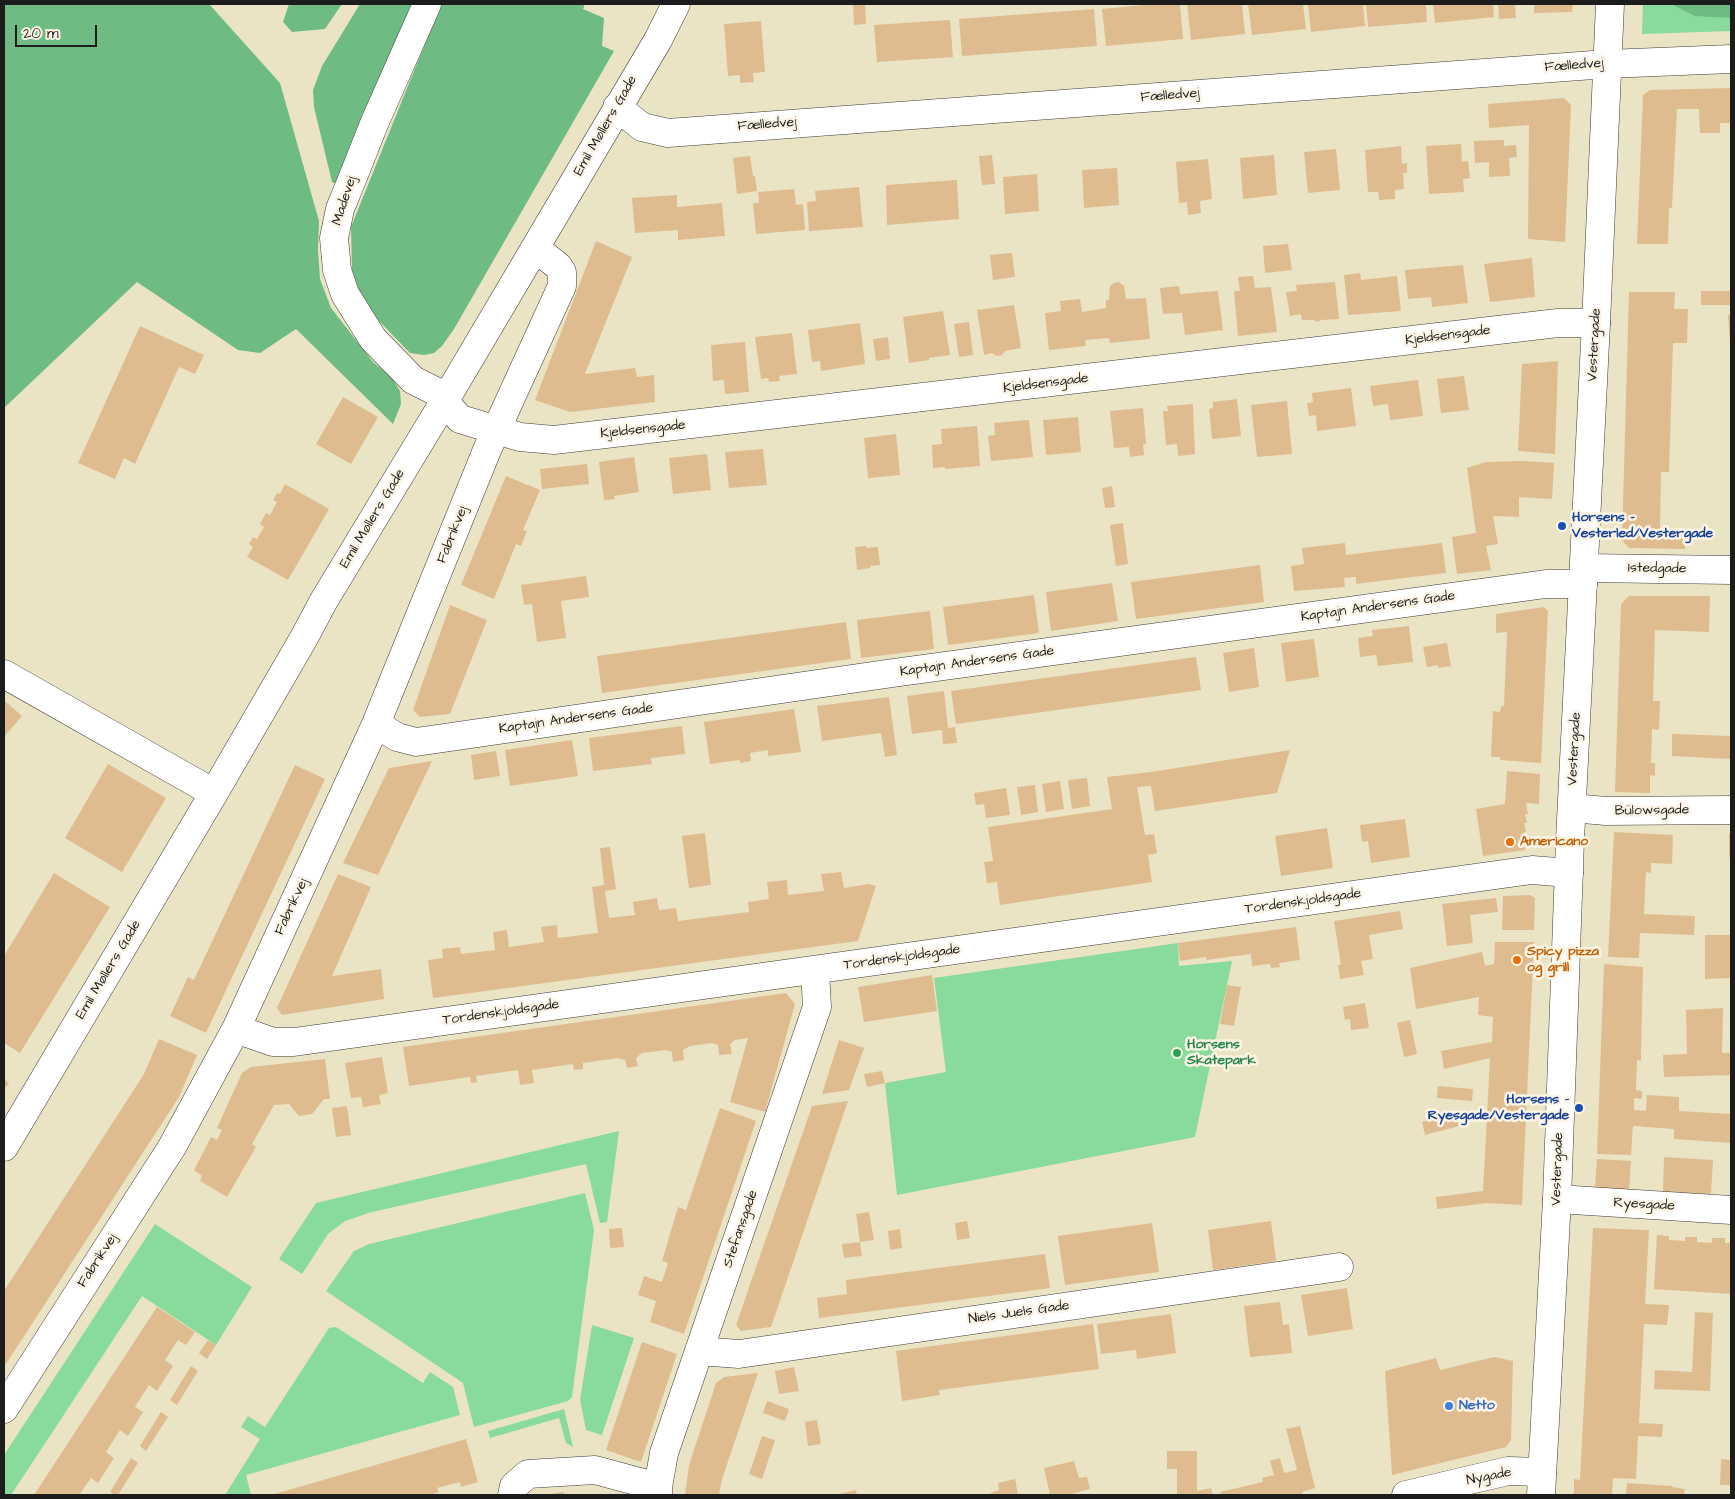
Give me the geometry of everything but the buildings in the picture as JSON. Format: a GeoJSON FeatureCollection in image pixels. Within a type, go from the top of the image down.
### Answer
{"type":"FeatureCollection","features":[{"type":"Feature","properties":{"kind":"street","name":"Madevej"},"geometry":{"type":"LineString","coordinates":[[427,4],[374,124],[340,209],[334,238],[337,270],[345,294],[373,339],[413,380],[445,399]]}},
{"type":"Feature","properties":{"kind":"street","name":"Emil Møllers Gade"},"geometry":{"type":"LineString","coordinates":[[4,1147],[214,793],[323,602],[658,40],[676,4]]}},
{"type":"Feature","properties":{"kind":"street","name":"Vestergade"},"geometry":{"type":"LineString","coordinates":[[1542,1483],[1557,1200],[1569,873],[1610,4]]}},
{"type":"Feature","properties":{"kind":"street","name":"Fælledvej"},"geometry":{"type":"LineString","coordinates":[[617,107],[642,127],[668,132],[1607,64],[1731,59]]}},
{"type":"Feature","properties":{"kind":"street"},"geometry":{"type":"LineString","coordinates":[[445,399],[460,419],[496,431],[562,286],[562,272],[558,266],[535,248]]}},
{"type":"Feature","properties":{"kind":"street","name":"Kjeldsensgade"},"geometry":{"type":"LineString","coordinates":[[496,431],[520,437],[554,440],[1558,323],[1596,323]]}},
{"type":"Feature","properties":{"kind":"street","name":"Fabrikvej"},"geometry":{"type":"LineString","coordinates":[[4,1409],[172,1147],[236,1029],[376,724],[496,431]]}},
{"type":"Feature","properties":{"kind":"street","name":"Istedgade"},"geometry":{"type":"LineString","coordinates":[[1583,576],[1731,570]]}},
{"type":"Feature","properties":{"kind":"street","name":"Kaptajn Andersens Gade"},"geometry":{"type":"LineString","coordinates":[[376,724],[397,737],[416,742],[918,670],[1546,584],[1583,576]]}},
{"type":"Feature","properties":{"kind":"street"},"geometry":{"type":"LineString","coordinates":[[4,674],[214,793]]}},
{"type":"Feature","properties":{"kind":"street","name":"Bülowsgade"},"geometry":{"type":"LineString","coordinates":[[1572,808],[1606,811],[1731,810]]}},
{"type":"Feature","properties":{"kind":"street","name":"Tordenskjoldsgade"},"geometry":{"type":"LineString","coordinates":[[236,1029],[272,1042],[294,1042],[1532,870],[1569,873]]}},
{"type":"Feature","properties":{"kind":"street","name":"Stefansgade"},"geometry":{"type":"LineString","coordinates":[[512,1495],[514,1486],[528,1474],[595,1470],[658,1491],[664,1453],[817,1007],[815,970]]}},
{"type":"Feature","properties":{"kind":"street","name":"Ryesgade"},"geometry":{"type":"LineString","coordinates":[[1557,1200],[1731,1210]]}},
{"type":"Feature","properties":{"kind":"street","name":"Niels Juels Gade"},"geometry":{"type":"LineString","coordinates":[[699,1351],[739,1354],[1339,1267]]}},
{"type":"Feature","properties":{"kind":"street","name":"Nygade"},"geometry":{"type":"LineString","coordinates":[[1406,1495],[1508,1471],[1542,1483]]}},
{"type":"Feature","properties":{"kind":"green space"},"geometry":{"type":"Polygon","coordinates":[[[4,4],[209,4],[280,83],[319,221],[320,279],[331,308],[373,362],[392,378],[400,391],[401,404],[393,424],[296,329],[260,353],[238,350],[137,282],[4,408],[4,4]]]}},
{"type":"Feature","properties":{"kind":"green space"},"geometry":{"type":"Polygon","coordinates":[[[289,4],[342,4],[325,29],[292,32],[283,22],[289,4]]]}},
{"type":"Feature","properties":{"kind":"green space"},"geometry":{"type":"Polygon","coordinates":[[[360,4],[413,4],[338,185],[332,182],[314,107],[313,90],[322,66],[360,4]]]}},
{"type":"Feature","properties":{"kind":"green space"},"geometry":{"type":"Polygon","coordinates":[[[441,4],[585,4],[583,9],[604,18],[602,46],[614,51],[454,329],[442,346],[434,353],[424,355],[410,353],[378,320],[359,291],[352,270],[351,227],[441,4]]]}},
{"type":"Feature","properties":{"kind":"green space"},"geometry":{"type":"Polygon","coordinates":[[[1643,4],[1731,4],[1731,31],[1642,34],[1643,4]]]}},
{"type":"Feature","properties":{"kind":"green space"},"geometry":{"type":"Polygon","coordinates":[[[1671,4],[1731,4],[1731,18],[1695,16],[1671,4]]]}},
{"type":"Feature","properties":{"kind":"green space"},"geometry":{"type":"Polygon","coordinates":[[[1178,943],[1179,966],[1232,961],[1195,1137],[897,1195],[885,1083],[946,1072],[934,978],[1178,943]]]}},
{"type":"Feature","properties":{"kind":"green space"},"geometry":{"type":"Polygon","coordinates":[[[619,1131],[607,1222],[600,1223],[586,1164],[372,1212],[345,1221],[328,1234],[302,1274],[279,1259],[316,1203],[619,1131]]]}},
{"type":"Feature","properties":{"kind":"green space"},"geometry":{"type":"Polygon","coordinates":[[[585,1193],[594,1230],[572,1397],[568,1401],[474,1427],[463,1383],[326,1291],[354,1251],[369,1244],[585,1193]]]}},
{"type":"Feature","properties":{"kind":"green space"},"geometry":{"type":"Polygon","coordinates":[[[155,1224],[252,1287],[216,1345],[142,1296],[11,1495],[4,1495],[4,1455],[155,1224]]]}},
{"type":"Feature","properties":{"kind":"green space"},"geometry":{"type":"Polygon","coordinates":[[[592,1325],[634,1338],[602,1435],[586,1430],[580,1400],[592,1325]]]}},
{"type":"Feature","properties":{"kind":"green space"},"geometry":{"type":"Polygon","coordinates":[[[336,1327],[423,1383],[430,1372],[453,1387],[460,1415],[246,1475],[251,1495],[225,1495],[260,1439],[241,1427],[248,1416],[265,1427],[329,1328],[336,1327]]]}},
{"type":"Feature","properties":{"kind":"green space"},"geometry":{"type":"Polygon","coordinates":[[[564,1409],[573,1447],[566,1443],[559,1418],[490,1438],[488,1431],[564,1409]]]}},
{"type":"Feature","properties":{"kind":"place","name":"Horsens - Vesterled/Vestergade"},"geometry":{"type":"Point","coordinates":[1562,526]}},
{"type":"Feature","properties":{"kind":"place","name":"Americano"},"geometry":{"type":"Point","coordinates":[1510,842]}},
{"type":"Feature","properties":{"kind":"place","name":"Spicy pizza og grill"},"geometry":{"type":"Point","coordinates":[1517,960]}},
{"type":"Feature","properties":{"kind":"place","name":"Horsens Skatepark"},"geometry":{"type":"Point","coordinates":[1177,1053]}},
{"type":"Feature","properties":{"kind":"place","name":"Horsens - Ryesgade/Vestergade"},"geometry":{"type":"Point","coordinates":[1579,1108]}},
{"type":"Feature","properties":{"kind":"place","name":"Netto"},"geometry":{"type":"Point","coordinates":[1449,1406]}}]}
